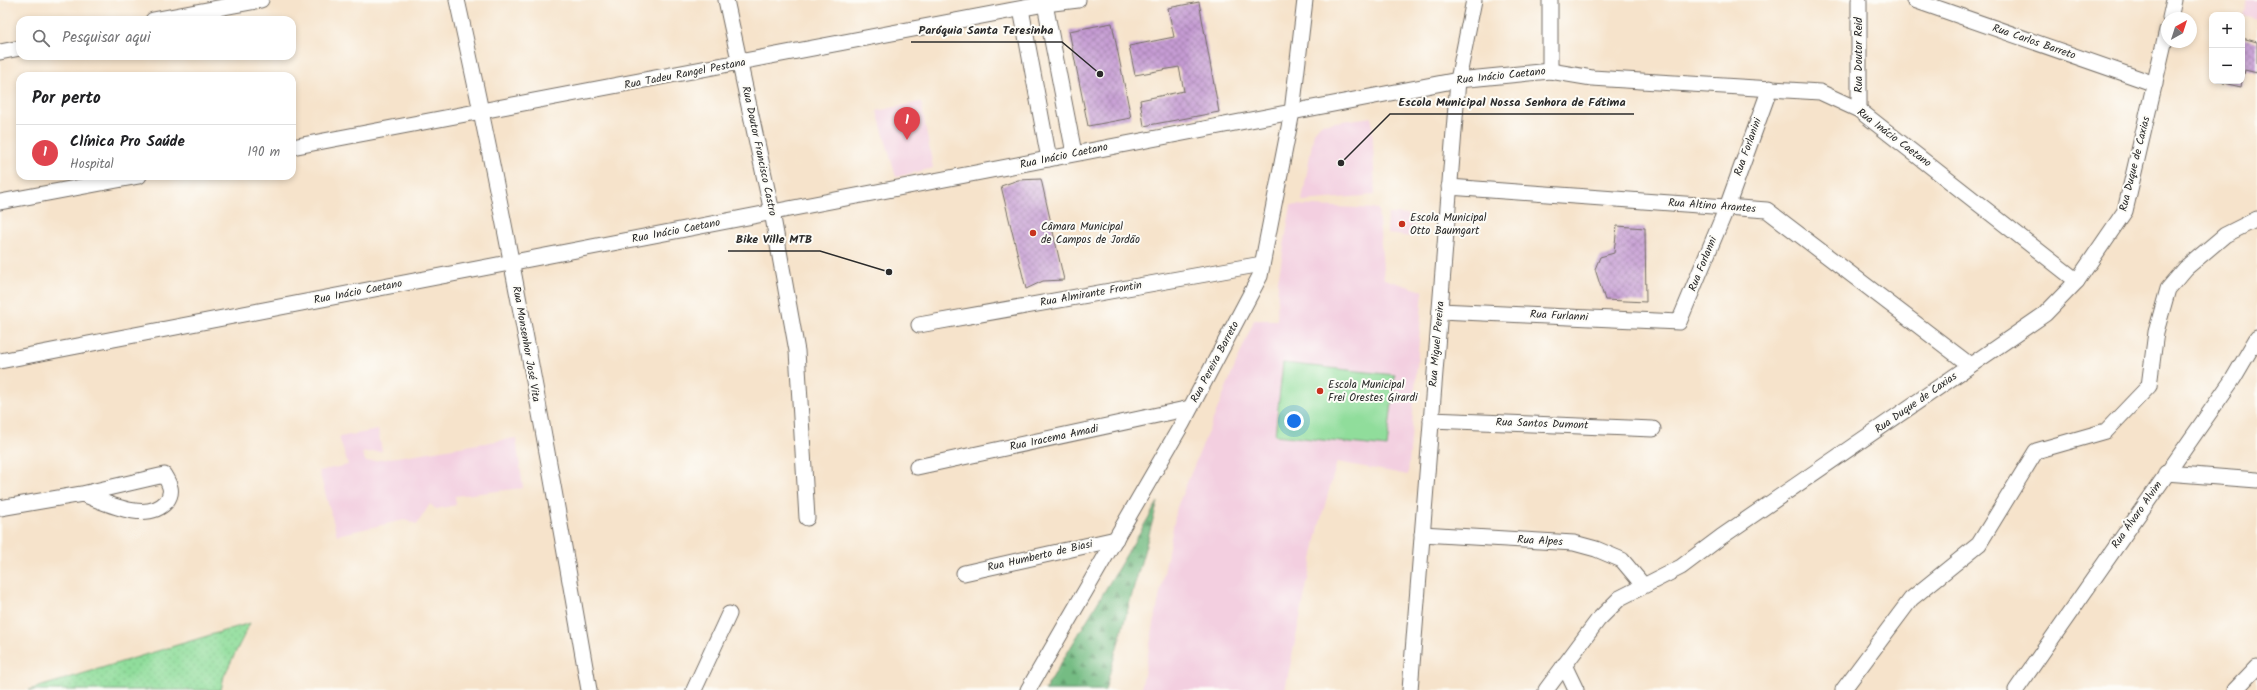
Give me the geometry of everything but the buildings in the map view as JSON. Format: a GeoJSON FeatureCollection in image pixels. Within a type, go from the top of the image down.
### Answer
{"type":"FeatureCollection","features":[{"type":"Feature","properties":{"kind":"street"},"geometry":{"type":"LineString","coordinates":[[175,16],[261,0]]}},
{"type":"Feature","properties":{"kind":"street","name":"Rua Monsenhor José Vita"},"geometry":{"type":"LineString","coordinates":[[457,0],[482,112],[512,263],[589,690]]}},
{"type":"Feature","properties":{"kind":"street","name":"Rua Doutor Francisco Castro"},"geometry":{"type":"LineString","coordinates":[[726,0],[741,63],[772,212],[797,351],[807,518]]}},
{"type":"Feature","properties":{"kind":"street","name":"Rua Tadeu Rangel Pestana"},"geometry":{"type":"LineString","coordinates":[[296,146],[1021,9],[1078,0]]}},
{"type":"Feature","properties":{"kind":"street","name":"Rua Pereira Barreto"},"geometry":{"type":"LineString","coordinates":[[1027,689],[1116,539],[1190,408],[1260,276],[1292,112],[1305,0]]}},
{"type":"Feature","properties":{"kind":"street","name":"Rua Miguel Pereira"},"geometry":{"type":"LineString","coordinates":[[1410,690],[1458,80],[1474,0]]}},
{"type":"Feature","properties":{"kind":"street"},"geometry":{"type":"LineString","coordinates":[[1550,0],[1550,71]]}},
{"type":"Feature","properties":{"kind":"street","name":"Rua Doutor Reid"},"geometry":{"type":"LineString","coordinates":[[1859,0],[1859,110]]}},
{"type":"Feature","properties":{"kind":"street","name":"Rua Carlos Barreto"},"geometry":{"type":"LineString","coordinates":[[1914,0],[2155,84]]}},
{"type":"Feature","properties":{"kind":"street"},"geometry":{"type":"LineString","coordinates":[[2171,12],[2174,0]]}},
{"type":"Feature","properties":{"kind":"street"},"geometry":{"type":"LineString","coordinates":[[1054,3],[1074,153]]}},
{"type":"Feature","properties":{"kind":"street"},"geometry":{"type":"LineString","coordinates":[[1021,9],[1049,159]]}},
{"type":"Feature","properties":{"kind":"street","name":"Rua Duque de Caxias"},"geometry":{"type":"LineString","coordinates":[[1546,690],[1598,620],[1620,598],[1681,567],[1721,537],[2045,314],[2077,281],[2125,212],[2163,48]]}},
{"type":"Feature","properties":{"kind":"street"},"geometry":{"type":"LineString","coordinates":[[0,52],[16,49]]}},
{"type":"Feature","properties":{"kind":"street","name":"Rua Inácio Caetano"},"geometry":{"type":"LineString","coordinates":[[0,361],[1458,80],[1550,71],[1592,78],[1820,92],[1859,110],[2077,281]]}},
{"type":"Feature","properties":{"kind":"street","name":"Rua Forlanini"},"geometry":{"type":"LineString","coordinates":[[1727,207],[1770,88]]}},
{"type":"Feature","properties":{"kind":"street"},"geometry":{"type":"LineString","coordinates":[[0,202],[118,180]]}},
{"type":"Feature","properties":{"kind":"street","name":"Rua Altino Arantes"},"geometry":{"type":"LineString","coordinates":[[1449,187],[1767,210],[1970,365]]}},
{"type":"Feature","properties":{"kind":"street","name":"Rua Forlanni"},"geometry":{"type":"LineString","coordinates":[[1679,322],[1727,207]]}},
{"type":"Feature","properties":{"kind":"street"},"geometry":{"type":"LineString","coordinates":[[1843,690],[1911,599],[1979,544],[2036,451],[2106,431],[2149,386],[2156,332],[2168,289],[2186,268],[2226,235],[2257,219]]}},
{"type":"Feature","properties":{"kind":"street","name":"Rua Almirante Frontin"},"geometry":{"type":"LineString","coordinates":[[919,325],[1262,264]]}},
{"type":"Feature","properties":{"kind":"street","name":"Rua Furlanni"},"geometry":{"type":"LineString","coordinates":[[1440,311],[1679,322]]}},
{"type":"Feature","properties":{"kind":"street","name":"Rua Álvaro Alvim"},"geometry":{"type":"LineString","coordinates":[[2016,690],[2233,379],[2257,338]]}},
{"type":"Feature","properties":{"kind":"street","name":"Rua Iracema Amadi"},"geometry":{"type":"LineString","coordinates":[[917,467],[1190,408]]}},
{"type":"Feature","properties":{"kind":"street","name":"Rua Santos Dumont"},"geometry":{"type":"LineString","coordinates":[[1431,420],[1653,429]]}},
{"type":"Feature","properties":{"kind":"street"},"geometry":{"type":"LineString","coordinates":[[2166,473],[2257,480]]}},
{"type":"Feature","properties":{"kind":"street"},"geometry":{"type":"LineString","coordinates":[[0,508],[82,494],[164,475],[171,486],[170,497],[161,508],[137,513],[82,494]]}},
{"type":"Feature","properties":{"kind":"street","name":"Rua Alpes"},"geometry":{"type":"LineString","coordinates":[[1422,534],[1574,543],[1596,548],[1622,560],[1643,585]]}},
{"type":"Feature","properties":{"kind":"street","name":"Rua Humberto de Biasi"},"geometry":{"type":"LineString","coordinates":[[964,573],[1116,539]]}},
{"type":"Feature","properties":{"kind":"street"},"geometry":{"type":"LineString","coordinates":[[694,690],[729,614]]}},
{"type":"Feature","properties":{"kind":"street"},"geometry":{"type":"LineString","coordinates":[[1564,665],[1576,690]]}},
{"type":"Feature","properties":{"kind":"street"},"geometry":{"type":"LineString","coordinates":[[2238,689],[2257,667]]}},
{"type":"Feature","properties":{"kind":"shaded area"},"geometry":{"type":"Polygon","coordinates":[[[2247,0],[2257,0],[2257,19],[2245,16],[2244,12],[2247,0]]]}},
{"type":"Feature","properties":{"kind":"shaded area"},"geometry":{"type":"Polygon","coordinates":[[[921,102],[933,168],[896,177],[877,111],[921,102]]]}},
{"type":"Feature","properties":{"kind":"shaded area"},"geometry":{"type":"Polygon","coordinates":[[[1372,117],[1375,195],[1302,201],[1314,132],[1321,124],[1372,117]]]}},
{"type":"Feature","properties":{"kind":"shaded area","name":"Escola Municipal Frei Orestes Girardi"},"geometry":{"type":"Polygon","coordinates":[[[1291,205],[1378,209],[1384,279],[1423,291],[1408,475],[1337,462],[1319,526],[1285,690],[1141,690],[1177,507],[1254,320],[1277,320],[1278,281],[1291,205]]]}},
{"type":"Feature","properties":{"kind":"shaded area","name":"Escola Municipal Otto Baumgart"},"geometry":{"type":"Polygon","coordinates":[[[1388,214],[1419,215],[1420,223],[1414,226],[1413,237],[1387,234],[1388,214]]]}},
{"type":"Feature","properties":{"kind":"shaded area"},"geometry":{"type":"Polygon","coordinates":[[[378,430],[382,451],[362,453],[366,462],[516,438],[523,488],[455,496],[456,505],[436,509],[430,504],[417,524],[404,520],[337,535],[319,471],[348,465],[339,437],[378,430]]]}},
{"type":"Feature","properties":{"kind":"green space"},"geometry":{"type":"Polygon","coordinates":[[[1283,363],[1395,375],[1387,447],[1275,435],[1283,363]]]}},
{"type":"Feature","properties":{"kind":"green space"},"geometry":{"type":"Polygon","coordinates":[[[1158,502],[1105,690],[1045,690],[1158,502]]]}},
{"type":"Feature","properties":{"kind":"green space"},"geometry":{"type":"Polygon","coordinates":[[[250,623],[224,676],[221,690],[29,690],[250,623]]]}},
{"type":"Feature","properties":{"kind":"place","name":"Paróquia Santa Teresinha"},"geometry":{"type":"Point","coordinates":[1100,74]}},
{"type":"Feature","properties":{"kind":"place","name":"Clínica Pro Saúde"},"geometry":{"type":"Point","coordinates":[907,140]}},
{"type":"Feature","properties":{"kind":"place","name":"Escola Municipal Nossa Senhora de Fátima"},"geometry":{"type":"Point","coordinates":[1341,163]}},
{"type":"Feature","properties":{"kind":"place","name":"Escola Municipal Otto Baumgart"},"geometry":{"type":"Point","coordinates":[1402,224]}},
{"type":"Feature","properties":{"kind":"place","name":"Câmara Municipal de Campos de Jordão"},"geometry":{"type":"Point","coordinates":[1033,233]}},
{"type":"Feature","properties":{"kind":"place","name":"Bike Ville MTB"},"geometry":{"type":"Point","coordinates":[889,272]}},
{"type":"Feature","properties":{"kind":"place","name":"Escola Municipal Frei Orestes Girardi"},"geometry":{"type":"Point","coordinates":[1320,391]}}]}
